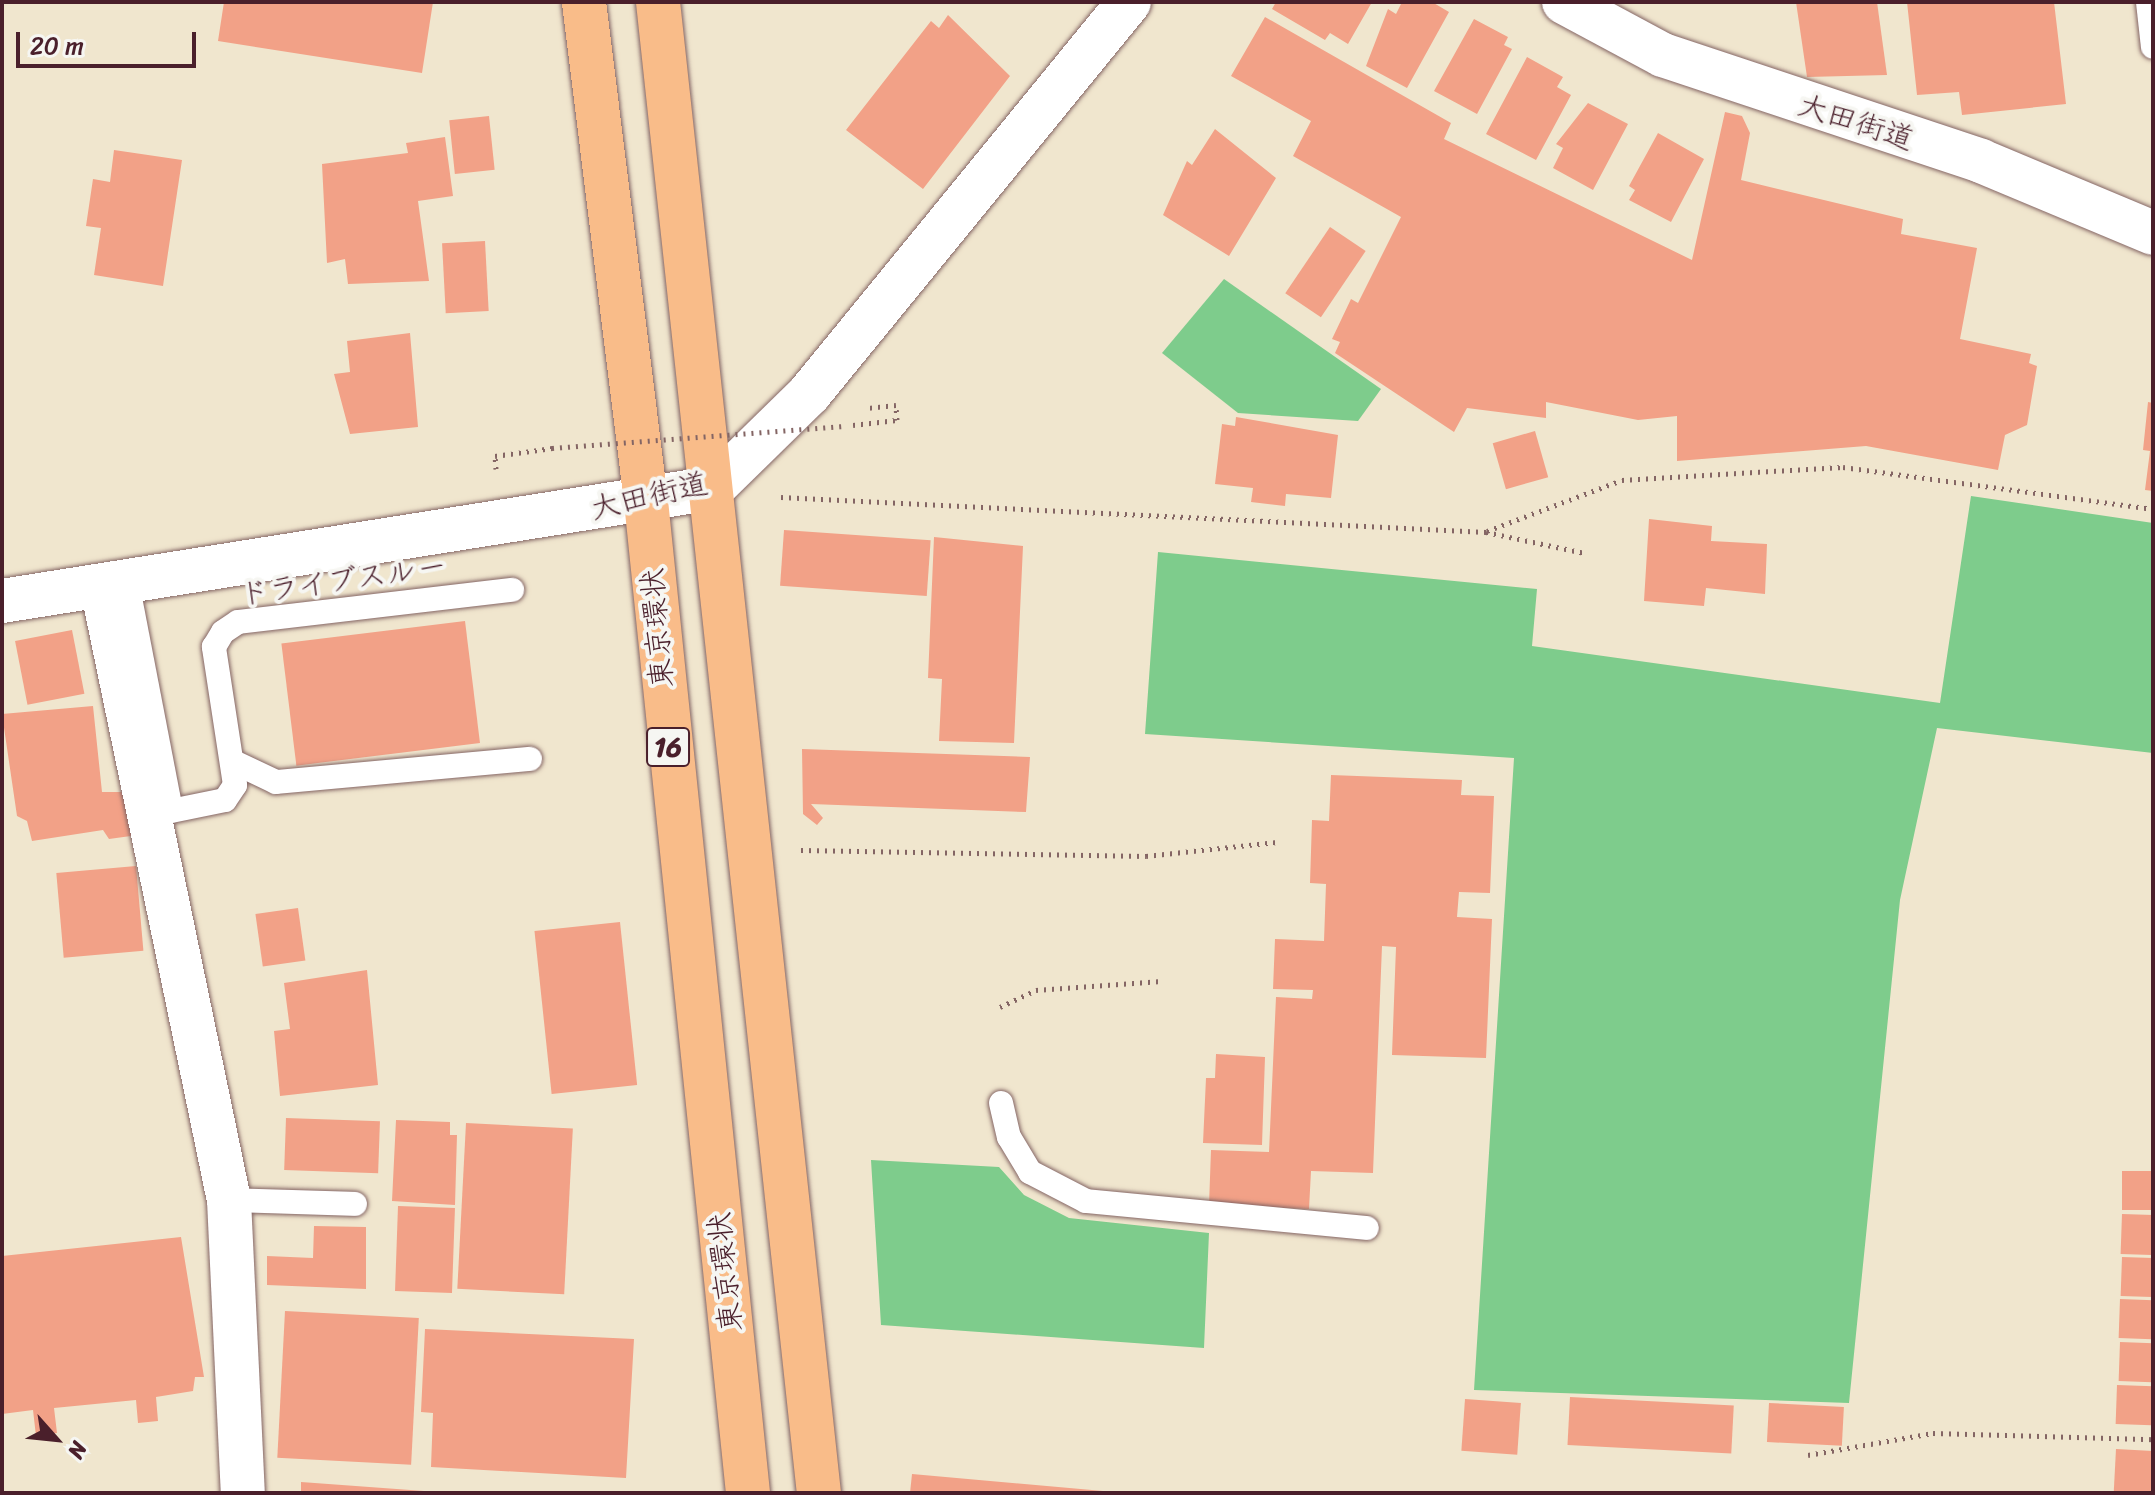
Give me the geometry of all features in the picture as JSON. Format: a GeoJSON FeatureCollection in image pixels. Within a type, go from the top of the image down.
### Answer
{"type":"FeatureCollection","features":[{"type":"Feature","properties":{"kind":"highway","name":"東京環状"},"geometry":{"type":"LineString","coordinates":[[584,2],[646,501],[748,1493]]}},
{"type":"Feature","properties":{"kind":"highway"},"geometry":{"type":"LineString","coordinates":[[658,2],[713,488],[819,1493]]}},
{"type":"Feature","properties":{"kind":"street","name":"大田街道"},"geometry":{"type":"LineString","coordinates":[[2,601],[713,488],[809,394],[1129,2]]}},
{"type":"Feature","properties":{"kind":"street","name":"大田街道"},"geometry":{"type":"LineString","coordinates":[[1564,2],[1701,70],[1981,161],[2153,233]]}},
{"type":"Feature","properties":{"kind":"street"},"geometry":{"type":"LineString","coordinates":[[114,584],[229,1200],[243,1493]]}},
{"type":"Feature","properties":{"kind":"lane"},"geometry":{"type":"LineString","coordinates":[[2148,2],[2153,47]]}},
{"type":"Feature","properties":{"kind":"lane","name":"ドライブスルー"},"geometry":{"type":"LineString","coordinates":[[114,584],[171,811],[225,800],[235,785],[236,763],[214,647],[238,622],[512,590]]}},
{"type":"Feature","properties":{"kind":"lane"},"geometry":{"type":"LineString","coordinates":[[236,763],[276,782],[530,759]]}},
{"type":"Feature","properties":{"kind":"lane"},"geometry":{"type":"LineString","coordinates":[[1001,1103],[1030,1172],[1086,1201],[1367,1228]]}},
{"type":"Feature","properties":{"kind":"lane"},"geometry":{"type":"LineString","coordinates":[[229,1200],[355,1204]]}},
{"type":"Feature","properties":{"kind":"path"},"geometry":{"type":"LineString","coordinates":[[552,448],[897,420],[896,405],[851,410]]}},
{"type":"Feature","properties":{"kind":"path"},"geometry":{"type":"LineString","coordinates":[[1486,532],[1553,500],[1622,480],[1843,467],[2153,509]]}},
{"type":"Feature","properties":{"kind":"path"},"geometry":{"type":"LineString","coordinates":[[776,496],[1486,532],[1585,553]]}},
{"type":"Feature","properties":{"kind":"path"},"geometry":{"type":"LineString","coordinates":[[792,850],[1146,856],[1277,842]]}},
{"type":"Feature","properties":{"kind":"path"},"geometry":{"type":"LineString","coordinates":[[1000,1007],[1036,990],[1162,981]]}},
{"type":"Feature","properties":{"kind":"path"},"geometry":{"type":"LineString","coordinates":[[1808,1455],[1933,1433],[2153,1439]]}},
{"type":"Feature","properties":{"kind":"green space"},"geometry":{"type":"Polygon","coordinates":[[[1224,279],[1381,389],[1358,421],[1238,413],[1162,353],[1224,279]]]}},
{"type":"Feature","properties":{"kind":"green space"},"geometry":{"type":"Polygon","coordinates":[[[1971,496],[2153,523],[2153,753],[1937,728],[1900,900],[1849,1403],[1474,1390],[1514,758],[1145,734],[1158,552],[1537,589],[1532,646],[1940,703],[1971,496]]]}},
{"type":"Feature","properties":{"kind":"green space"},"geometry":{"type":"Polygon","coordinates":[[[871,1160],[999,1167],[1024,1195],[1069,1218],[1209,1233],[1204,1348],[881,1325],[871,1160]]]}},
{"type":"Feature","properties":{"kind":"building"},"geometry":{"type":"Polygon","coordinates":[[[224,2],[433,2],[422,73],[218,41],[224,2]]]}},
{"type":"Feature","properties":{"kind":"building"},"geometry":{"type":"Polygon","coordinates":[[[1276,2],[1372,2],[1348,44],[1330,33],[1325,40],[1272,9],[1276,2]]]}},
{"type":"Feature","properties":{"kind":"building"},"geometry":{"type":"Polygon","coordinates":[[[1402,2],[1432,2],[1449,12],[1407,88],[1366,66],[1388,9],[1396,14],[1402,2]]]}},
{"type":"Feature","properties":{"kind":"building"},"geometry":{"type":"Polygon","coordinates":[[[1796,2],[1877,2],[1887,75],[1807,77],[1796,2]]]}},
{"type":"Feature","properties":{"kind":"building"},"geometry":{"type":"Polygon","coordinates":[[[1907,2],[2054,2],[2066,104],[1962,115],[1959,92],[1917,95],[1907,2]]]}},
{"type":"Feature","properties":{"kind":"building"},"geometry":{"type":"Polygon","coordinates":[[[948,15],[1010,76],[923,189],[846,130],[931,21],[939,28],[948,15]]]}},
{"type":"Feature","properties":{"kind":"building"},"geometry":{"type":"Polygon","coordinates":[[[1265,17],[1451,123],[1444,139],[1692,260],[1725,112],[1742,116],[1750,133],[1741,180],[1903,219],[1901,234],[1977,248],[1960,339],[2031,354],[2029,363],[2037,366],[2027,425],[2005,435],[1998,470],[1866,446],[1677,461],[1677,416],[1638,420],[1546,402],[1546,418],[1467,408],[1454,432],[1335,353],[1340,342],[1332,339],[1351,299],[1358,303],[1401,217],[1293,156],[1311,121],[1231,76],[1265,17]]]}},
{"type":"Feature","properties":{"kind":"building"},"geometry":{"type":"Polygon","coordinates":[[[1474,19],[1508,37],[1504,45],[1512,49],[1477,114],[1434,91],[1474,19]]]}},
{"type":"Feature","properties":{"kind":"building"},"geometry":{"type":"Polygon","coordinates":[[[1527,57],[1563,77],[1557,87],[1571,95],[1536,160],[1486,134],[1527,57]]]}},
{"type":"Feature","properties":{"kind":"building"},"geometry":{"type":"Polygon","coordinates":[[[1588,103],[1628,124],[1593,190],[1553,168],[1563,148],[1556,144],[1588,103]]]}},
{"type":"Feature","properties":{"kind":"building"},"geometry":{"type":"Polygon","coordinates":[[[489,116],[495,170],[455,174],[449,120],[489,116]]]}},
{"type":"Feature","properties":{"kind":"building"},"geometry":{"type":"Polygon","coordinates":[[[1215,129],[1276,178],[1229,256],[1163,215],[1187,161],[1192,165],[1215,129]]]}},
{"type":"Feature","properties":{"kind":"building"},"geometry":{"type":"Polygon","coordinates":[[[1658,133],[1704,159],[1671,222],[1629,200],[1635,190],[1629,186],[1658,133]]]}},
{"type":"Feature","properties":{"kind":"building"},"geometry":{"type":"Polygon","coordinates":[[[445,137],[453,196],[418,201],[429,281],[348,284],[345,259],[327,263],[322,164],[408,153],[406,143],[445,137]]]}},
{"type":"Feature","properties":{"kind":"building"},"geometry":{"type":"Polygon","coordinates":[[[114,150],[182,160],[163,286],[94,275],[101,228],[86,226],[93,179],[110,182],[114,150]]]}},
{"type":"Feature","properties":{"kind":"building"},"geometry":{"type":"Polygon","coordinates":[[[1330,227],[1366,251],[1321,317],[1285,293],[1330,227]]]}},
{"type":"Feature","properties":{"kind":"building"},"geometry":{"type":"Polygon","coordinates":[[[485,241],[489,311],[446,313],[442,243],[485,241]]]}},
{"type":"Feature","properties":{"kind":"building"},"geometry":{"type":"Polygon","coordinates":[[[410,333],[418,427],[350,434],[334,374],[350,372],[347,341],[410,333]]]}},
{"type":"Feature","properties":{"kind":"building"},"geometry":{"type":"Polygon","coordinates":[[[2148,402],[2153,403],[2153,491],[2145,490],[2150,451],[2143,450],[2148,402]]]}},
{"type":"Feature","properties":{"kind":"building"},"geometry":{"type":"Polygon","coordinates":[[[1236,417],[1338,435],[1331,498],[1286,494],[1285,506],[1251,502],[1253,488],[1215,484],[1222,424],[1235,426],[1236,417]]]}},
{"type":"Feature","properties":{"kind":"building"},"geometry":{"type":"Polygon","coordinates":[[[1535,431],[1548,477],[1506,489],[1493,443],[1535,431]]]}},
{"type":"Feature","properties":{"kind":"building"},"geometry":{"type":"Polygon","coordinates":[[[1649,519],[1712,526],[1711,541],[1767,544],[1765,594],[1706,588],[1704,606],[1644,601],[1649,519]]]}},
{"type":"Feature","properties":{"kind":"building"},"geometry":{"type":"Polygon","coordinates":[[[784,530],[931,540],[927,596],[780,586],[784,530]]]}},
{"type":"Feature","properties":{"kind":"building"},"geometry":{"type":"Polygon","coordinates":[[[934,537],[1023,546],[1014,743],[939,741],[942,679],[928,678],[934,537]]]}},
{"type":"Feature","properties":{"kind":"building"},"geometry":{"type":"Polygon","coordinates":[[[465,621],[480,743],[296,766],[281,644],[465,621]]]}},
{"type":"Feature","properties":{"kind":"building"},"geometry":{"type":"Polygon","coordinates":[[[72,630],[84,694],[27,705],[15,641],[72,630]]]}},
{"type":"Feature","properties":{"kind":"building"},"geometry":{"type":"Polygon","coordinates":[[[93,706],[102,792],[123,792],[138,835],[109,839],[103,830],[32,841],[27,821],[17,816],[2,714],[93,706]]]}},
{"type":"Feature","properties":{"kind":"building"},"geometry":{"type":"Polygon","coordinates":[[[802,749],[1030,757],[1026,812],[811,804],[823,818],[817,825],[803,814],[802,749]]]}},
{"type":"Feature","properties":{"kind":"building"},"geometry":{"type":"Polygon","coordinates":[[[1331,775],[1462,780],[1461,795],[1494,796],[1490,893],[1459,892],[1457,917],[1492,919],[1486,1058],[1392,1055],[1396,947],[1382,946],[1373,1173],[1311,1171],[1309,1209],[1209,1205],[1211,1150],[1269,1152],[1276,997],[1312,999],[1313,990],[1273,989],[1275,939],[1324,941],[1326,884],[1310,883],[1312,820],[1329,821],[1331,775]]]}},
{"type":"Feature","properties":{"kind":"building"},"geometry":{"type":"Polygon","coordinates":[[[136,866],[143,951],[64,958],[56,873],[136,866]]]}},
{"type":"Feature","properties":{"kind":"building"},"geometry":{"type":"Polygon","coordinates":[[[298,908],[305,960],[263,966],[255,914],[298,908]]]}},
{"type":"Feature","properties":{"kind":"building"},"geometry":{"type":"Polygon","coordinates":[[[620,922],[637,1085],[552,1094],[534,931],[620,922]]]}},
{"type":"Feature","properties":{"kind":"building"},"geometry":{"type":"Polygon","coordinates":[[[367,970],[378,1085],[280,1096],[274,1031],[290,1029],[284,983],[367,970]]]}},
{"type":"Feature","properties":{"kind":"building"},"geometry":{"type":"Polygon","coordinates":[[[1216,1054],[1265,1057],[1262,1145],[1203,1143],[1206,1078],[1215,1078],[1216,1054]]]}},
{"type":"Feature","properties":{"kind":"building"},"geometry":{"type":"Polygon","coordinates":[[[286,1118],[380,1121],[378,1173],[284,1170],[286,1118]]]}},
{"type":"Feature","properties":{"kind":"building"},"geometry":{"type":"Polygon","coordinates":[[[396,1120],[450,1122],[450,1135],[457,1135],[455,1205],[392,1201],[396,1120]]]}},
{"type":"Feature","properties":{"kind":"building"},"geometry":{"type":"Polygon","coordinates":[[[466,1123],[573,1129],[564,1294],[457,1289],[466,1123]]]}},
{"type":"Feature","properties":{"kind":"building"},"geometry":{"type":"Polygon","coordinates":[[[2122,1171],[2153,1171],[2153,1210],[2122,1210],[2122,1171]]]}},
{"type":"Feature","properties":{"kind":"building"},"geometry":{"type":"Polygon","coordinates":[[[398,1206],[455,1208],[452,1293],[395,1291],[398,1206]]]}},
{"type":"Feature","properties":{"kind":"building"},"geometry":{"type":"Polygon","coordinates":[[[2122,1214],[2153,1215],[2152,1255],[2121,1254],[2122,1214]]]}},
{"type":"Feature","properties":{"kind":"building"},"geometry":{"type":"Polygon","coordinates":[[[314,1226],[366,1227],[366,1289],[267,1285],[267,1256],[313,1258],[314,1226]]]}},
{"type":"Feature","properties":{"kind":"building"},"geometry":{"type":"Polygon","coordinates":[[[181,1237],[204,1377],[195,1377],[193,1391],[156,1397],[158,1421],[138,1423],[136,1400],[54,1408],[57,1433],[36,1436],[33,1410],[2,1414],[2,1256],[181,1237]]]}},
{"type":"Feature","properties":{"kind":"building"},"geometry":{"type":"Polygon","coordinates":[[[2122,1257],[2153,1258],[2152,1297],[2121,1296],[2122,1257]]]}},
{"type":"Feature","properties":{"kind":"building"},"geometry":{"type":"Polygon","coordinates":[[[2120,1299],[2153,1300],[2152,1339],[2119,1338],[2120,1299]]]}},
{"type":"Feature","properties":{"kind":"building"},"geometry":{"type":"Polygon","coordinates":[[[285,1311],[419,1318],[411,1465],[277,1458],[285,1311]]]}},
{"type":"Feature","properties":{"kind":"building"},"geometry":{"type":"Polygon","coordinates":[[[425,1329],[634,1339],[626,1478],[431,1467],[433,1413],[421,1412],[425,1329]]]}},
{"type":"Feature","properties":{"kind":"building"},"geometry":{"type":"Polygon","coordinates":[[[2120,1342],[2153,1343],[2152,1382],[2119,1381],[2120,1342]]]}},
{"type":"Feature","properties":{"kind":"building"},"geometry":{"type":"Polygon","coordinates":[[[2117,1385],[2153,1386],[2152,1425],[2116,1424],[2117,1385]]]}},
{"type":"Feature","properties":{"kind":"building"},"geometry":{"type":"Polygon","coordinates":[[[1570,1397],[1734,1406],[1731,1454],[1567,1445],[1570,1397]]]}},
{"type":"Feature","properties":{"kind":"building"},"geometry":{"type":"Polygon","coordinates":[[[1465,1399],[1521,1403],[1517,1455],[1461,1451],[1465,1399]]]}},
{"type":"Feature","properties":{"kind":"building"},"geometry":{"type":"Polygon","coordinates":[[[1769,1403],[1844,1407],[1842,1446],[1767,1442],[1769,1403]]]}},
{"type":"Feature","properties":{"kind":"building"},"geometry":{"type":"Polygon","coordinates":[[[2116,1449],[2153,1451],[2151,1493],[2114,1493],[2116,1449]]]}},
{"type":"Feature","properties":{"kind":"building"},"geometry":{"type":"Polygon","coordinates":[[[912,1474],[1103,1491],[1103,1493],[910,1493],[912,1474]]]}},
{"type":"Feature","properties":{"kind":"building"},"geometry":{"type":"Polygon","coordinates":[[[301,1482],[424,1491],[424,1493],[301,1493],[301,1482]]]}}]}
